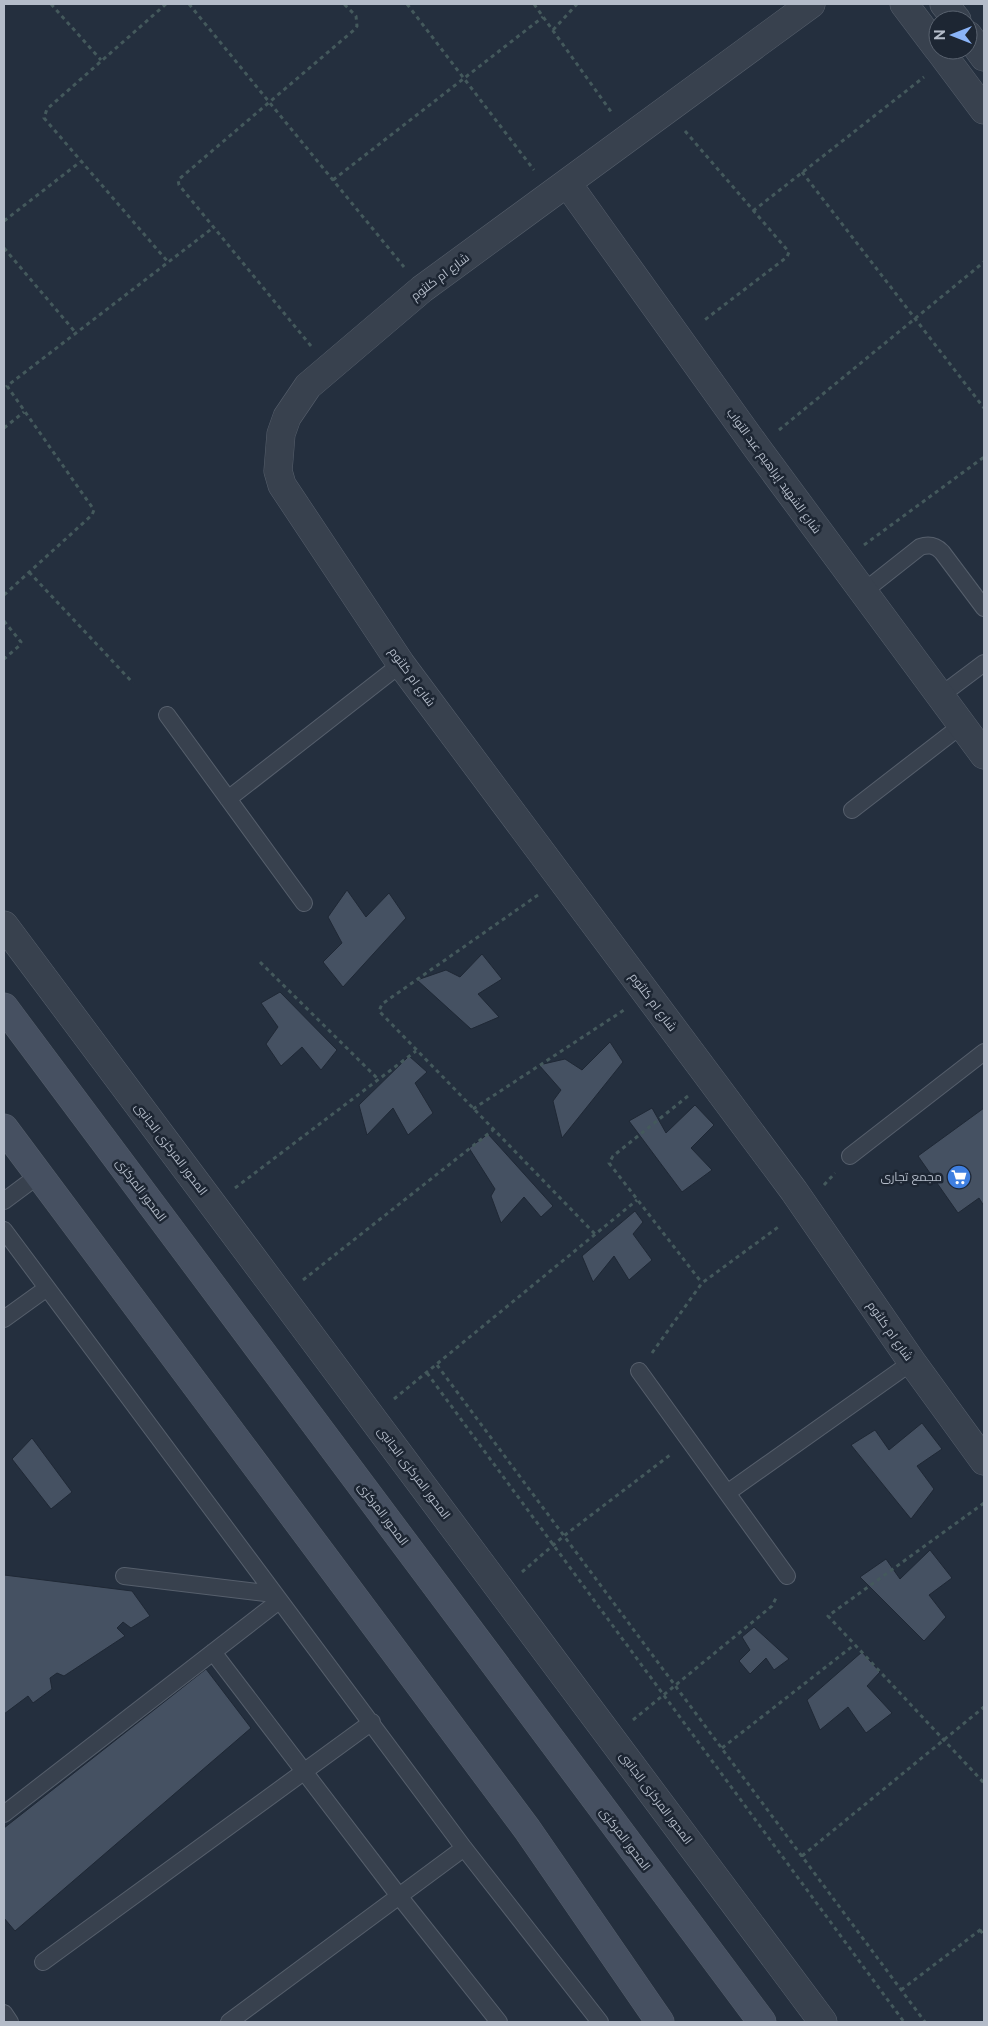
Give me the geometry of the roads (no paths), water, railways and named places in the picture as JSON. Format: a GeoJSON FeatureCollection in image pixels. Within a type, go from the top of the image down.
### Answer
{"type":"FeatureCollection","features":[{"type":"Feature","properties":{"kind":"main road","name":"المحور المركزى"},"geometry":{"type":"LineString","coordinates":[[4,1006],[762,2022]]}},
{"type":"Feature","properties":{"kind":"main road"},"geometry":{"type":"LineString","coordinates":[[4,1128],[526,1829],[660,2022]]}},
{"type":"Feature","properties":{"kind":"street","name":"شارع ام كلثوم"},"geometry":{"type":"LineString","coordinates":[[811,4],[422,289],[308,386],[287,417],[281,434],[278,471],[282,486],[401,664],[805,1207],[984,1462]]}},
{"type":"Feature","properties":{"kind":"street"},"geometry":{"type":"LineString","coordinates":[[904,4],[928,36]]}},
{"type":"Feature","properties":{"kind":"street"},"geometry":{"type":"LineString","coordinates":[[946,60],[984,110]]}},
{"type":"Feature","properties":{"kind":"street","name":"شارع الشهيد إبراهيم عبد التواب"},"geometry":{"type":"LineString","coordinates":[[559,188],[678,340],[984,755]]}},
{"type":"Feature","properties":{"kind":"street","name":"المحور المركزى الجانبى"},"geometry":{"type":"LineString","coordinates":[[4,925],[823,2022]]}},
{"type":"Feature","properties":{"kind":"lane"},"geometry":{"type":"LineString","coordinates":[[863,592],[920,547],[927,544],[936,546],[942,552],[984,608]]}},
{"type":"Feature","properties":{"kind":"lane"},"geometry":{"type":"LineString","coordinates":[[940,696],[984,663]]}},
{"type":"Feature","properties":{"kind":"lane"},"geometry":{"type":"LineString","coordinates":[[228,800],[401,664]]}},
{"type":"Feature","properties":{"kind":"lane"},"geometry":{"type":"LineString","coordinates":[[166,715],[304,903]]}},
{"type":"Feature","properties":{"kind":"lane"},"geometry":{"type":"LineString","coordinates":[[852,810],[962,725]]}},
{"type":"Feature","properties":{"kind":"lane"},"geometry":{"type":"LineString","coordinates":[[850,1156],[984,1052]]}},
{"type":"Feature","properties":{"kind":"lane"},"geometry":{"type":"LineString","coordinates":[[4,1201],[38,1175]]}},
{"type":"Feature","properties":{"kind":"lane"},"geometry":{"type":"LineString","coordinates":[[4,1230],[276,1597],[596,2021]]}},
{"type":"Feature","properties":{"kind":"lane"},"geometry":{"type":"LineString","coordinates":[[4,1319],[47,1288]]}},
{"type":"Feature","properties":{"kind":"lane"},"geometry":{"type":"LineString","coordinates":[[727,1493],[912,1362]]}},
{"type":"Feature","properties":{"kind":"lane"},"geometry":{"type":"LineString","coordinates":[[639,1371],[787,1576]]}},
{"type":"Feature","properties":{"kind":"lane"},"geometry":{"type":"LineString","coordinates":[[124,1576],[276,1597]]}},
{"type":"Feature","properties":{"kind":"lane"},"geometry":{"type":"LineString","coordinates":[[4,1814],[213,1652],[276,1597]]}},
{"type":"Feature","properties":{"kind":"lane"},"geometry":{"type":"LineString","coordinates":[[213,1652],[398,1896],[499,2022]]}},
{"type":"Feature","properties":{"kind":"lane"},"geometry":{"type":"LineString","coordinates":[[43,1962],[372,1722]]}},
{"type":"Feature","properties":{"kind":"lane"},"geometry":{"type":"LineString","coordinates":[[229,2022],[464,1848]]}},
{"type":"Feature","properties":{"kind":"lane"},"geometry":{"type":"LineString","coordinates":[[4,2013],[10,2022]]}},
{"type":"Feature","properties":{"kind":"place","name":"مجمع تجارى"},"geometry":{"type":"Point","coordinates":[959,1177]}}]}
